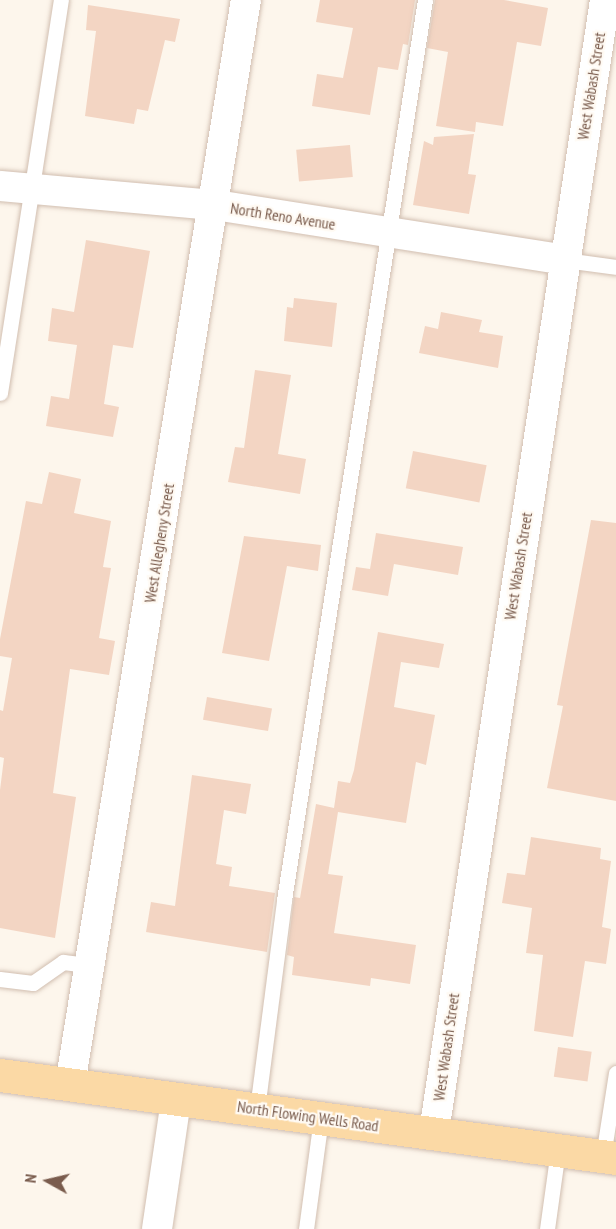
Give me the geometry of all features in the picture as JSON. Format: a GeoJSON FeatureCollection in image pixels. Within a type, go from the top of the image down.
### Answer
{"type":"FeatureCollection","features":[{"type":"Feature","properties":{"kind":"main road","name":"North Flowing Wells Road"},"geometry":{"type":"LineString","coordinates":[[0,1075],[609,1157]]}},
{"type":"Feature","properties":{"kind":"street","name":"West Allegheny Street"},"geometry":{"type":"LineString","coordinates":[[70,1085],[215,205],[246,0]]}},
{"type":"Feature","properties":{"kind":"street","name":"West Wabash Street"},"geometry":{"type":"LineString","coordinates":[[434,1132],[605,0]]}},
{"type":"Feature","properties":{"kind":"street","name":"North Reno Avenue"},"geometry":{"type":"LineString","coordinates":[[0,186],[215,205],[564,260]]}},
{"type":"Feature","properties":{"kind":"street"},"geometry":{"type":"LineString","coordinates":[[157,1229],[176,1100]]}},
{"type":"Feature","properties":{"kind":"lane"},"geometry":{"type":"LineString","coordinates":[[0,393],[61,0]]}},
{"type":"Feature","properties":{"kind":"lane"},"geometry":{"type":"LineString","coordinates":[[257,1109],[284,900],[425,0]]}},
{"type":"Feature","properties":{"kind":"lane"},"geometry":{"type":"LineString","coordinates":[[564,260],[616,267]]}},
{"type":"Feature","properties":{"kind":"lane"},"geometry":{"type":"LineString","coordinates":[[0,979],[33,982],[63,962],[88,965]]}},
{"type":"Feature","properties":{"kind":"lane"},"geometry":{"type":"LineString","coordinates":[[609,1157],[616,1073]]}},
{"type":"Feature","properties":{"kind":"lane"},"geometry":{"type":"LineString","coordinates":[[306,1229],[321,1118]]}},
{"type":"Feature","properties":{"kind":"lane"},"geometry":{"type":"LineString","coordinates":[[547,1229],[558,1150]]}},
{"type":"Feature","properties":{"kind":"building"},"geometry":{"type":"Polygon","coordinates":[[[320,0],[415,0],[408,45],[403,44],[398,70],[378,67],[370,115],[312,106],[317,74],[343,78],[353,28],[316,22],[320,0]]]}},
{"type":"Feature","properties":{"kind":"building"},"geometry":{"type":"Polygon","coordinates":[[[435,0],[504,0],[548,8],[541,46],[517,42],[503,126],[476,122],[475,132],[436,126],[448,52],[427,48],[435,0]]]}},
{"type":"Feature","properties":{"kind":"building"},"geometry":{"type":"Polygon","coordinates":[[[88,5],[180,19],[175,42],[165,40],[148,111],[137,109],[134,124],[85,116],[96,31],[86,30],[88,5]]]}},
{"type":"Feature","properties":{"kind":"building"},"geometry":{"type":"Polygon","coordinates":[[[474,134],[468,174],[476,175],[469,214],[413,205],[424,141],[433,145],[434,137],[474,134]]]}},
{"type":"Feature","properties":{"kind":"building"},"geometry":{"type":"Polygon","coordinates":[[[350,145],[353,177],[299,182],[296,150],[350,145]]]}},
{"type":"Feature","properties":{"kind":"building"},"geometry":{"type":"Polygon","coordinates":[[[86,240],[150,251],[133,348],[113,345],[104,404],[119,407],[113,437],[46,426],[51,396],[69,399],[77,345],[48,341],[52,308],[74,312],[86,240]]]}},
{"type":"Feature","properties":{"kind":"building"},"geometry":{"type":"Polygon","coordinates":[[[294,298],[337,303],[332,347],[284,341],[287,307],[293,308],[294,298]]]}},
{"type":"Feature","properties":{"kind":"building"},"geometry":{"type":"Polygon","coordinates":[[[441,312],[482,320],[479,332],[503,336],[498,368],[419,353],[425,326],[438,329],[441,312]]]}},
{"type":"Feature","properties":{"kind":"building"},"geometry":{"type":"Polygon","coordinates":[[[255,370],[291,375],[278,454],[306,459],[300,494],[228,482],[235,447],[244,448],[255,370]]]}},
{"type":"Feature","properties":{"kind":"building"},"geometry":{"type":"Polygon","coordinates":[[[413,451],[487,465],[479,503],[406,488],[413,451]]]}},
{"type":"Feature","properties":{"kind":"building"},"geometry":{"type":"Polygon","coordinates":[[[49,472],[81,479],[74,513],[111,521],[103,567],[111,568],[99,638],[115,641],[109,675],[70,669],[53,793],[76,797],[55,938],[0,928],[0,790],[4,758],[0,757],[0,710],[3,711],[12,658],[0,656],[0,639],[26,501],[42,504],[49,472]]]}},
{"type":"Feature","properties":{"kind":"building"},"geometry":{"type":"Polygon","coordinates":[[[591,520],[616,523],[616,801],[547,788],[563,706],[557,705],[591,520]]]}},
{"type":"Feature","properties":{"kind":"building"},"geometry":{"type":"Polygon","coordinates":[[[376,533],[463,547],[458,575],[394,564],[388,596],[352,590],[356,567],[370,569],[376,533]]]}},
{"type":"Feature","properties":{"kind":"building"},"geometry":{"type":"Polygon","coordinates":[[[244,536],[321,545],[318,571],[287,566],[269,661],[222,653],[244,536]]]}},
{"type":"Feature","properties":{"kind":"building"},"geometry":{"type":"Polygon","coordinates":[[[378,632],[444,644],[439,668],[401,662],[394,707],[435,715],[426,765],[416,762],[406,823],[338,812],[328,874],[343,876],[334,933],[416,945],[410,984],[371,978],[370,986],[292,975],[294,957],[287,955],[294,897],[300,898],[316,804],[334,808],[338,781],[350,783],[354,770],[378,632]]]}},
{"type":"Feature","properties":{"kind":"building"},"geometry":{"type":"Polygon","coordinates":[[[207,697],[272,708],[268,731],[203,720],[207,697]]]}},
{"type":"Feature","properties":{"kind":"building"},"geometry":{"type":"Polygon","coordinates":[[[192,775],[251,784],[246,814],[224,810],[216,864],[232,867],[229,886],[275,893],[267,952],[146,932],[151,902],[175,906],[192,775]]]}},
{"type":"Feature","properties":{"kind":"building"},"geometry":{"type":"Polygon","coordinates":[[[531,837],[601,848],[600,859],[611,861],[602,927],[611,929],[606,964],[585,961],[573,1037],[534,1031],[543,955],[526,953],[532,908],[502,903],[507,873],[525,875],[531,837]]]}},
{"type":"Feature","properties":{"kind":"building"},"geometry":{"type":"Polygon","coordinates":[[[558,1047],[592,1052],[587,1081],[554,1077],[558,1047]]]}}]}
